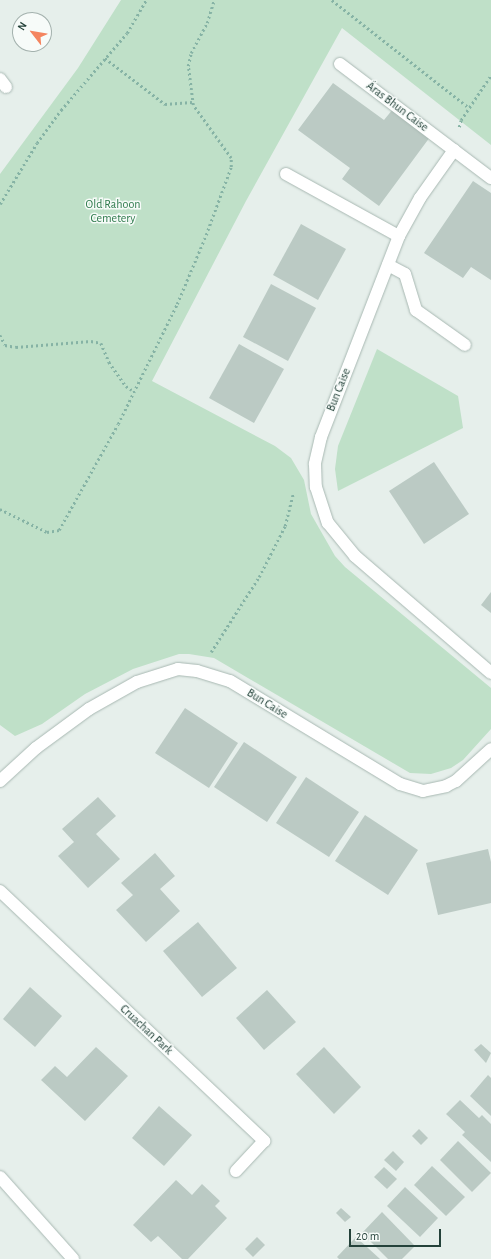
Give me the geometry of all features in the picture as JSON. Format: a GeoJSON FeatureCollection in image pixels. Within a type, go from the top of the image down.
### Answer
{"type":"FeatureCollection","features":[{"type":"Feature","properties":{"kind":"street","name":"Áras Bhun Caise"},"geometry":{"type":"LineString","coordinates":[[340,64],[491,178]]}},
{"type":"Feature","properties":{"kind":"street"},"geometry":{"type":"LineString","coordinates":[[454,150],[420,198],[399,236],[388,265],[405,274],[416,310],[466,345]]}},
{"type":"Feature","properties":{"kind":"street"},"geometry":{"type":"LineString","coordinates":[[286,174],[399,236]]}},
{"type":"Feature","properties":{"kind":"street","name":"Bun Caise"},"geometry":{"type":"LineString","coordinates":[[388,265],[320,436],[315,464],[316,486],[328,523],[355,556],[491,672]]}},
{"type":"Feature","properties":{"kind":"street","name":"Bun Caise"},"geometry":{"type":"LineString","coordinates":[[0,781],[36,748],[68,723],[136,682],[178,669],[197,670],[230,681],[400,784],[417,790],[434,790],[456,781],[491,749]]}},
{"type":"Feature","properties":{"kind":"street","name":"Cruachan Park"},"geometry":{"type":"LineString","coordinates":[[0,891],[264,1141],[236,1171]]}},
{"type":"Feature","properties":{"kind":"street"},"geometry":{"type":"LineString","coordinates":[[0,1177],[73,1259]]}},
{"type":"Feature","properties":{"kind":"path"},"geometry":{"type":"LineString","coordinates":[[0,204],[37,143],[127,33],[146,0]]}},
{"type":"Feature","properties":{"kind":"path"},"geometry":{"type":"LineString","coordinates":[[0,509],[46,532],[59,530],[118,424],[132,390],[179,298],[231,167],[231,158],[227,150],[205,125],[192,102],[188,81],[191,53],[206,23],[214,0]]}},
{"type":"Feature","properties":{"kind":"path"},"geometry":{"type":"LineString","coordinates":[[332,0],[469,108]]}},
{"type":"Feature","properties":{"kind":"path"},"geometry":{"type":"LineString","coordinates":[[105,58],[165,104],[192,102]]}},
{"type":"Feature","properties":{"kind":"path"},"geometry":{"type":"LineString","coordinates":[[454,150],[461,120],[491,75]]}},
{"type":"Feature","properties":{"kind":"path"},"geometry":{"type":"LineString","coordinates":[[0,335],[5,346],[16,347],[91,340],[101,343],[110,362],[126,386],[132,390]]}},
{"type":"Feature","properties":{"kind":"path"},"geometry":{"type":"LineString","coordinates":[[197,670],[259,577],[285,526],[295,485]]}},
{"type":"Feature","properties":{"kind":"green space","name":"Old Rahoon Cemetery"},"geometry":{"type":"Polygon","coordinates":[[[121,0],[491,0],[491,145],[342,28],[246,201],[152,381],[275,446],[291,458],[304,480],[311,514],[335,556],[345,567],[491,688],[491,729],[463,760],[451,768],[431,774],[410,773],[214,658],[189,654],[179,654],[133,669],[85,694],[42,724],[15,736],[0,725],[0,174],[78,68],[121,0]]]}},
{"type":"Feature","properties":{"kind":"green space"},"geometry":{"type":"Polygon","coordinates":[[[377,349],[458,396],[463,428],[338,491],[335,469],[338,446],[377,349]]]}},
{"type":"Feature","properties":{"kind":"building"},"geometry":{"type":"Polygon","coordinates":[[[333,83],[384,120],[393,109],[430,137],[379,206],[342,179],[350,168],[298,130],[333,83]]]}},
{"type":"Feature","properties":{"kind":"building"},"geometry":{"type":"Polygon","coordinates":[[[473,181],[491,193],[491,280],[471,267],[463,278],[424,253],[473,181]]]}},
{"type":"Feature","properties":{"kind":"building"},"geometry":{"type":"Polygon","coordinates":[[[301,224],[346,249],[318,300],[273,275],[301,224]]]}},
{"type":"Feature","properties":{"kind":"building"},"geometry":{"type":"Polygon","coordinates":[[[271,284],[316,308],[288,361],[243,337],[271,284]]]}},
{"type":"Feature","properties":{"kind":"building"},"geometry":{"type":"Polygon","coordinates":[[[239,344],[284,369],[254,423],[209,398],[239,344]]]}},
{"type":"Feature","properties":{"kind":"building"},"geometry":{"type":"Polygon","coordinates":[[[434,462],[469,514],[424,544],[389,491],[434,462]]]}},
{"type":"Feature","properties":{"kind":"building"},"geometry":{"type":"Polygon","coordinates":[[[491,592],[491,613],[481,605],[491,592]]]}},
{"type":"Feature","properties":{"kind":"building"},"geometry":{"type":"Polygon","coordinates":[[[185,708],[238,743],[209,788],[155,753],[185,708]]]}},
{"type":"Feature","properties":{"kind":"building"},"geometry":{"type":"Polygon","coordinates":[[[244,742],[297,777],[267,822],[214,787],[244,742]]]}},
{"type":"Feature","properties":{"kind":"building"},"geometry":{"type":"Polygon","coordinates":[[[306,777],[359,812],[329,857],[276,823],[306,777]]]}},
{"type":"Feature","properties":{"kind":"building"},"geometry":{"type":"Polygon","coordinates":[[[98,797],[116,816],[96,834],[120,859],[88,888],[58,856],[74,842],[62,829],[98,797]]]}},
{"type":"Feature","properties":{"kind":"building"},"geometry":{"type":"Polygon","coordinates":[[[365,815],[418,850],[388,895],[335,861],[365,815]]]}},
{"type":"Feature","properties":{"kind":"building"},"geometry":{"type":"Polygon","coordinates":[[[488,849],[491,862],[491,903],[438,915],[426,863],[488,849]]]}},
{"type":"Feature","properties":{"kind":"building"},"geometry":{"type":"Polygon","coordinates":[[[155,853],[175,876],[160,889],[180,911],[146,942],[116,910],[133,895],[121,883],[155,853]]]}},
{"type":"Feature","properties":{"kind":"building"},"geometry":{"type":"Polygon","coordinates":[[[198,922],[237,968],[202,997],[163,951],[198,922]]]}},
{"type":"Feature","properties":{"kind":"building"},"geometry":{"type":"Polygon","coordinates":[[[30,987],[62,1016],[35,1047],[3,1019],[30,987]]]}},
{"type":"Feature","properties":{"kind":"building"},"geometry":{"type":"Polygon","coordinates":[[[267,990],[296,1022],[264,1050],[236,1018],[267,990]]]}},
{"type":"Feature","properties":{"kind":"building"},"geometry":{"type":"Polygon","coordinates":[[[481,1044],[491,1053],[486,1063],[474,1050],[481,1044]]]}},
{"type":"Feature","properties":{"kind":"building"},"geometry":{"type":"Polygon","coordinates":[[[96,1047],[128,1076],[85,1121],[41,1080],[55,1066],[67,1077],[96,1047]]]}},
{"type":"Feature","properties":{"kind":"building"},"geometry":{"type":"Polygon","coordinates":[[[324,1047],[361,1087],[334,1114],[296,1074],[324,1047]]]}},
{"type":"Feature","properties":{"kind":"building"},"geometry":{"type":"Polygon","coordinates":[[[488,1075],[491,1078],[491,1116],[470,1096],[488,1075]]]}},
{"type":"Feature","properties":{"kind":"building"},"geometry":{"type":"Polygon","coordinates":[[[460,1100],[479,1118],[482,1115],[491,1124],[491,1162],[462,1135],[465,1132],[446,1114],[460,1100]]]}},
{"type":"Feature","properties":{"kind":"building"},"geometry":{"type":"Polygon","coordinates":[[[159,1106],[192,1135],[164,1166],[132,1138],[159,1106]]]}},
{"type":"Feature","properties":{"kind":"building"},"geometry":{"type":"Polygon","coordinates":[[[419,1129],[428,1138],[421,1145],[412,1136],[419,1129]]]}},
{"type":"Feature","properties":{"kind":"building"},"geometry":{"type":"Polygon","coordinates":[[[458,1141],[491,1173],[472,1192],[440,1160],[458,1141]]]}},
{"type":"Feature","properties":{"kind":"building"},"geometry":{"type":"Polygon","coordinates":[[[393,1151],[404,1162],[396,1171],[384,1160],[393,1151]]]}},
{"type":"Feature","properties":{"kind":"building"},"geometry":{"type":"Polygon","coordinates":[[[432,1166],[465,1197],[446,1216],[414,1185],[432,1166]]]}},
{"type":"Feature","properties":{"kind":"building"},"geometry":{"type":"Polygon","coordinates":[[[384,1167],[397,1179],[387,1189],[374,1177],[384,1167]]]}},
{"type":"Feature","properties":{"kind":"building"},"geometry":{"type":"Polygon","coordinates":[[[176,1180],[192,1195],[202,1184],[220,1201],[215,1206],[227,1218],[188,1259],[182,1259],[158,1236],[151,1242],[133,1225],[176,1180]]]}},
{"type":"Feature","properties":{"kind":"building"},"geometry":{"type":"Polygon","coordinates":[[[405,1187],[438,1218],[420,1237],[387,1206],[405,1187]]]}},
{"type":"Feature","properties":{"kind":"building"},"geometry":{"type":"Polygon","coordinates":[[[341,1208],[351,1217],[345,1222],[336,1213],[341,1208]]]}},
{"type":"Feature","properties":{"kind":"building"},"geometry":{"type":"Polygon","coordinates":[[[382,1212],[415,1246],[402,1259],[388,1259],[362,1233],[382,1212]]]}},
{"type":"Feature","properties":{"kind":"building"},"geometry":{"type":"Polygon","coordinates":[[[257,1237],[265,1245],[253,1257],[245,1249],[257,1237]]]}},
{"type":"Feature","properties":{"kind":"building"},"geometry":{"type":"Polygon","coordinates":[[[356,1237],[380,1259],[339,1259],[337,1257],[356,1237]]]}}]}
